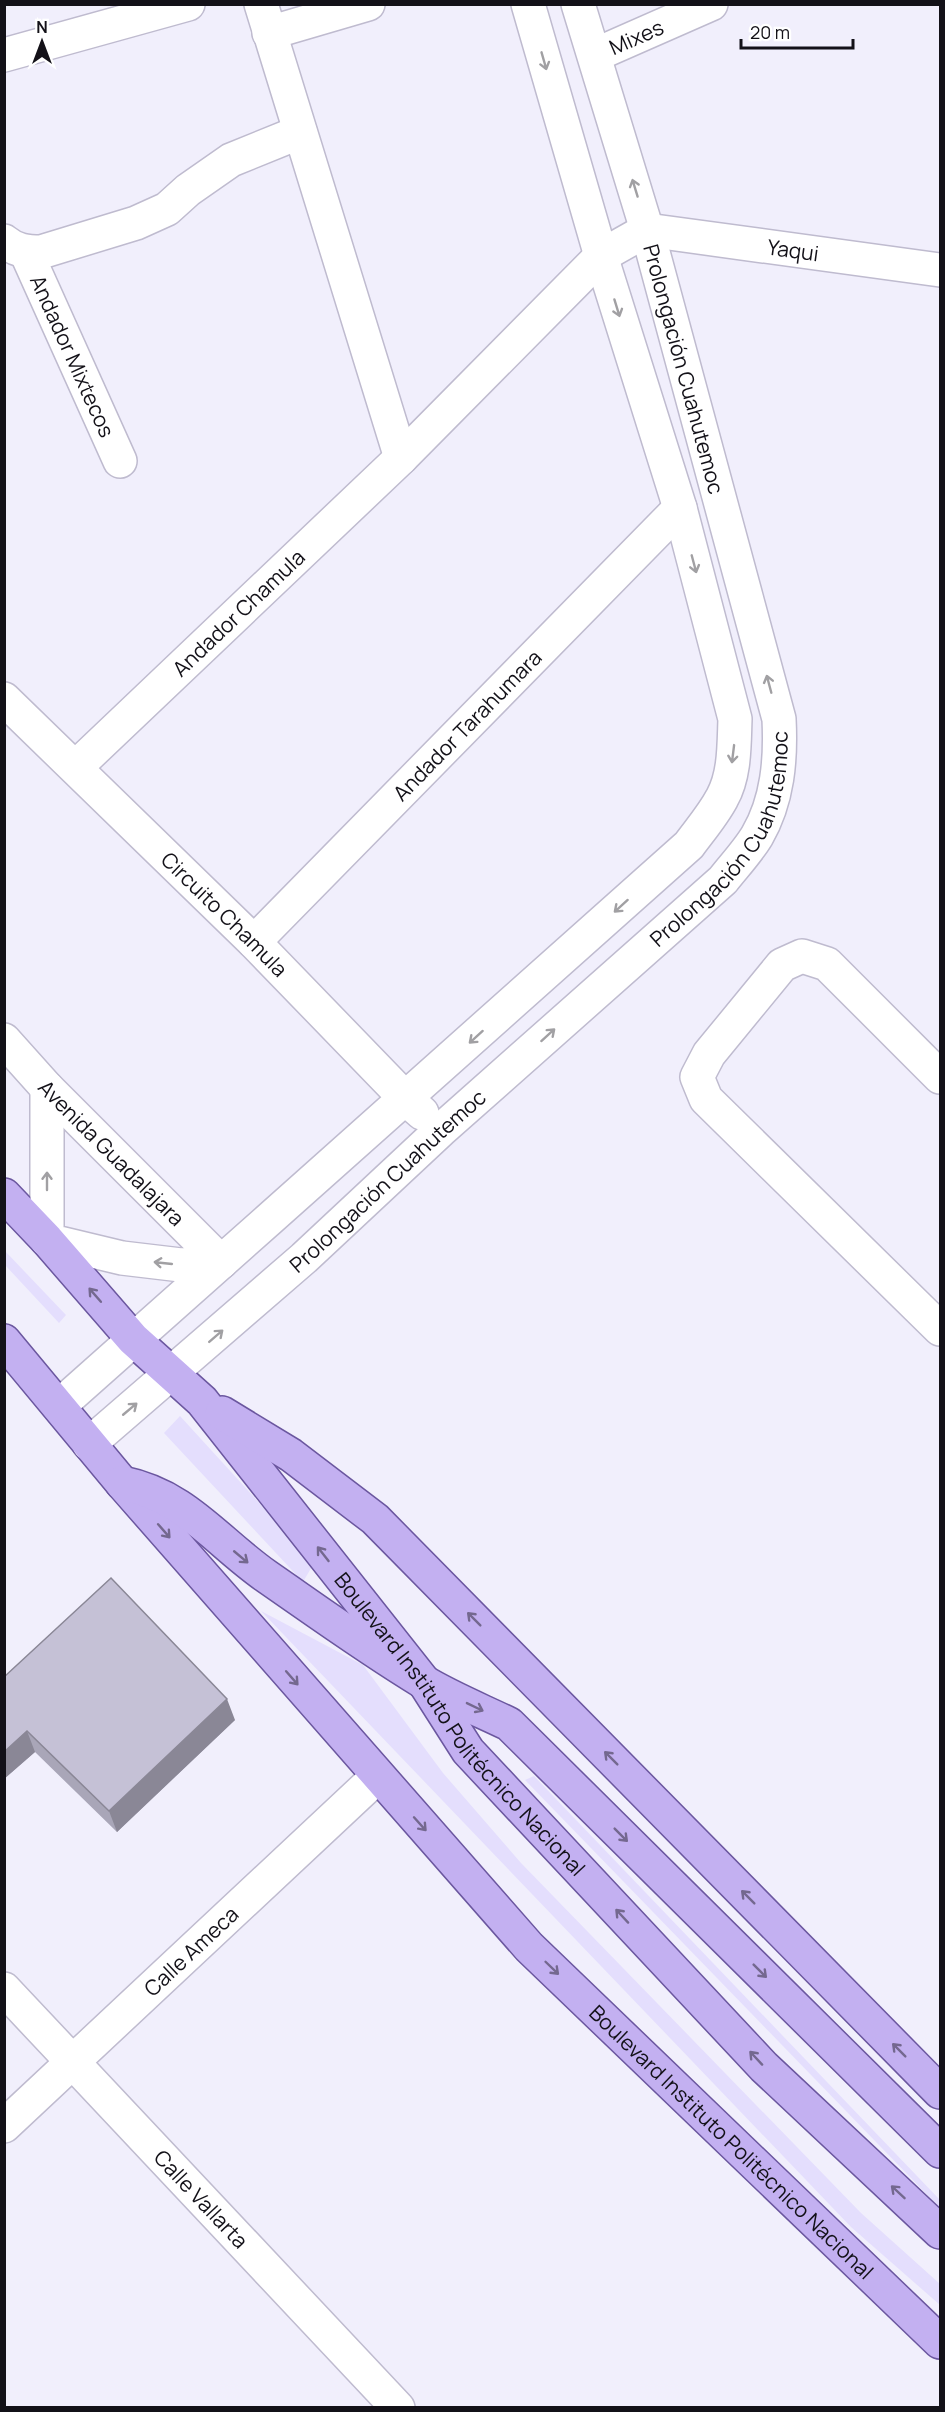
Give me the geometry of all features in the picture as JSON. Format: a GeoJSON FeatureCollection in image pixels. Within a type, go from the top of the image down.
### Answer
{"type":"FeatureCollection","features":[{"type":"Feature","properties":{"kind":"main road","name":"Boulevard Instituto Politécnico Nacional"},"geometry":{"type":"LineString","coordinates":[[4,1196],[47,1240],[134,1339],[202,1401],[424,1682],[468,1751],[756,2059],[940,2232]]}},
{"type":"Feature","properties":{"kind":"main road","name":"Boulevard Instituto Politécnico Nacional"},"geometry":{"type":"LineString","coordinates":[[4,1341],[122,1483],[529,1947],[940,2342]]}},
{"type":"Feature","properties":{"kind":"main road"},"geometry":{"type":"LineString","coordinates":[[202,1401],[291,1455],[375,1519],[940,2092]]}},
{"type":"Feature","properties":{"kind":"main road"},"geometry":{"type":"LineString","coordinates":[[122,1483],[143,1487],[163,1495],[182,1507],[253,1567],[345,1631],[424,1682],[509,1724],[940,2151]]}},
{"type":"Feature","properties":{"kind":"street"},"geometry":{"type":"LineString","coordinates":[[4,55],[188,4]]}},
{"type":"Feature","properties":{"kind":"street"},"geometry":{"type":"LineString","coordinates":[[368,4],[265,19],[401,458]]}},
{"type":"Feature","properties":{"kind":"street","name":"Prolongación Cuahutemoc"},"geometry":{"type":"LineString","coordinates":[[59,1406],[689,845],[722,798],[728,784],[734,753],[735,719],[680,508],[601,256],[528,4]]}},
{"type":"Feature","properties":{"kind":"street","name":"Prolongación Cuahutemoc"},"geometry":{"type":"LineString","coordinates":[[89,1444],[304,1258],[441,1130],[723,880],[757,836],[774,797],[781,756],[779,719],[647,230],[578,4]]}},
{"type":"Feature","properties":{"kind":"street","name":"Mixes"},"geometry":{"type":"LineString","coordinates":[[595,55],[711,4]]}},
{"type":"Feature","properties":{"kind":"street"},"geometry":{"type":"LineString","coordinates":[[14,247],[41,252],[136,223],[167,209],[188,190],[231,160],[300,132]]}},
{"type":"Feature","properties":{"kind":"street","name":"Andador Chamula"},"geometry":{"type":"LineString","coordinates":[[76,766],[401,458],[601,256],[647,230]]}},
{"type":"Feature","properties":{"kind":"street","name":"Yaqui"},"geometry":{"type":"LineString","coordinates":[[647,230],[940,270]]}},
{"type":"Feature","properties":{"kind":"street","name":"Andador Mixtecos"},"geometry":{"type":"LineString","coordinates":[[14,247],[120,461]]}},
{"type":"Feature","properties":{"kind":"street","name":"Andador Tarahumara"},"geometry":{"type":"LineString","coordinates":[[254,942],[680,508]]}},
{"type":"Feature","properties":{"kind":"street","name":"Circuito Chamula"},"geometry":{"type":"LineString","coordinates":[[4,699],[76,766],[254,942],[406,1099],[441,1130]]}},
{"type":"Feature","properties":{"kind":"street"},"geometry":{"type":"LineString","coordinates":[[940,1077],[827,964],[802,956],[782,965],[709,1054],[697,1077],[706,1099],[940,1329]]}},
{"type":"Feature","properties":{"kind":"street","name":"Avenida Guadalajara"},"geometry":{"type":"LineString","coordinates":[[4,1040],[47,1088],[221,1262]]}},
{"type":"Feature","properties":{"kind":"street"},"geometry":{"type":"LineString","coordinates":[[47,1088],[47,1240],[122,1258],[182,1264],[221,1262]]}},
{"type":"Feature","properties":{"kind":"street","name":"Calle Ameca"},"geometry":{"type":"LineString","coordinates":[[4,2126],[378,1776]]}},
{"type":"Feature","properties":{"kind":"street","name":"Calle Vallarta"},"geometry":{"type":"LineString","coordinates":[[4,1989],[398,2408]]}},
{"type":"Feature","properties":{"kind":"shaded area"},"geometry":{"type":"Polygon","coordinates":[[[5,1251],[66,1315],[59,1323],[5,1265],[5,1251]]]}},
{"type":"Feature","properties":{"kind":"shaded area"},"geometry":{"type":"Polygon","coordinates":[[[180,1416],[314,1563],[303,1582],[164,1433],[180,1416]]]}},
{"type":"Feature","properties":{"kind":"shaded area"},"geometry":{"type":"Polygon","coordinates":[[[261,1611],[363,1665],[443,1773],[521,1863],[861,2213],[940,2284],[940,2305],[851,2227],[261,1611]]]}},
{"type":"Feature","properties":{"kind":"shaded area"},"geometry":{"type":"Polygon","coordinates":[[[534,1776],[940,2200],[940,2208],[525,1780],[534,1776]]]}},
{"type":"Feature","properties":{"kind":"building"},"geometry":{"type":"Polygon","coordinates":[[[111,1578],[227,1699],[109,1811],[27,1731],[4,1752],[4,1677],[111,1578]]]}}]}
